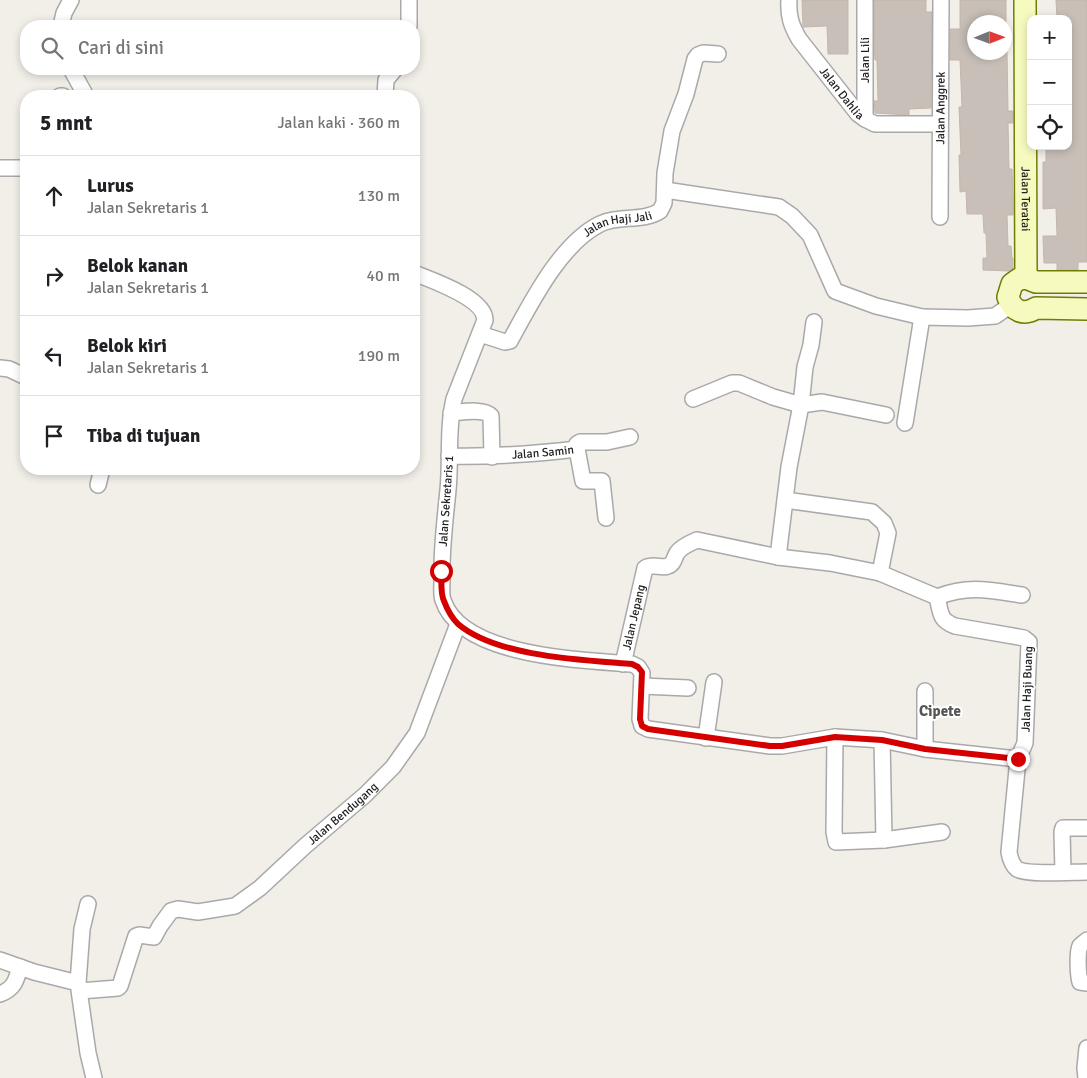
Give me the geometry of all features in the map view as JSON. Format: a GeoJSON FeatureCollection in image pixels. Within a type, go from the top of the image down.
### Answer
{"type":"FeatureCollection","features":[{"type":"Feature","properties":{"kind":"street"},"geometry":{"type":"LineString","coordinates":[[62,20],[71,0]]}},
{"type":"Feature","properties":{"kind":"street"},"geometry":{"type":"LineString","coordinates":[[409,0],[409,20]]}},
{"type":"Feature","properties":{"kind":"street","name":"Jalan Dahlia"},"geometry":{"type":"LineString","coordinates":[[789,0],[788,16],[799,39],[858,114],[865,120],[874,124],[940,124]]}},
{"type":"Feature","properties":{"kind":"street","name":"Jalan Lili"},"geometry":{"type":"LineString","coordinates":[[865,0],[865,120]]}},
{"type":"Feature","properties":{"kind":"street","name":"Jalan Anggrek"},"geometry":{"type":"LineString","coordinates":[[940,0],[940,217]]}},
{"type":"Feature","properties":{"kind":"street","name":"Jalan Teratai"},"geometry":{"type":"LineString","coordinates":[[1025,0],[1031,280]]}},
{"type":"Feature","properties":{"kind":"street","name":"Jalan Haji Jali"},"geometry":{"type":"LineString","coordinates":[[480,334],[505,342],[510,341],[542,284],[569,250],[585,234],[602,223],[658,212],[664,203],[665,173],[672,131],[686,94],[695,59],[703,53],[718,54]]}},
{"type":"Feature","properties":{"kind":"street"},"geometry":{"type":"LineString","coordinates":[[74,75],[83,90]]}},
{"type":"Feature","properties":{"kind":"street"},"geometry":{"type":"LineString","coordinates":[[385,90],[386,80],[390,75]]}},
{"type":"Feature","properties":{"kind":"street"},"geometry":{"type":"LineString","coordinates":[[0,168],[20,168]]}},
{"type":"Feature","properties":{"kind":"street"},"geometry":{"type":"LineString","coordinates":[[665,190],[779,207],[792,216],[810,235],[835,291],[876,306],[922,318],[968,318],[995,316],[1011,305]]}},
{"type":"Feature","properties":{"kind":"street","name":"Jalan Sekretaris 1"},"geometry":{"type":"LineString","coordinates":[[420,275],[436,281],[468,298],[480,307],[485,315],[480,334],[454,399],[451,413],[448,488],[443,528],[441,571],[442,599],[458,624],[508,648],[554,658],[632,664],[640,669],[642,686],[640,719],[642,726],[648,729],[770,746],[782,746],[835,737],[882,740],[925,749],[1018,759]]}},
{"type":"Feature","properties":{"kind":"street"},"geometry":{"type":"LineString","coordinates":[[1031,280],[1040,286],[1042,298],[1036,308]]}},
{"type":"Feature","properties":{"kind":"street"},"geometry":{"type":"LineString","coordinates":[[1087,282],[1015,281],[1010,288],[1008,297],[1011,305],[1018,311],[1023,312],[1036,308],[1087,309]]}},
{"type":"Feature","properties":{"kind":"street"},"geometry":{"type":"LineString","coordinates":[[905,423],[922,318]]}},
{"type":"Feature","properties":{"kind":"street"},"geometry":{"type":"LineString","coordinates":[[814,322],[789,467],[778,557],[830,563],[880,573],[937,597],[954,591],[974,589],[1022,595]]}},
{"type":"Feature","properties":{"kind":"street"},"geometry":{"type":"LineString","coordinates":[[0,368],[10,369],[20,374]]}},
{"type":"Feature","properties":{"kind":"street"},"geometry":{"type":"LineString","coordinates":[[693,399],[732,383],[739,383],[773,397],[800,405],[822,402],[886,415]]}},
{"type":"Feature","properties":{"kind":"street"},"geometry":{"type":"LineString","coordinates":[[451,413],[483,412],[490,414],[492,457]]}},
{"type":"Feature","properties":{"kind":"street","name":"Jalan Samin"},"geometry":{"type":"LineString","coordinates":[[449,456],[492,457],[538,454],[576,448],[580,442],[607,442],[630,437]]}},
{"type":"Feature","properties":{"kind":"street"},"geometry":{"type":"LineString","coordinates":[[576,448],[583,481],[602,481],[606,518]]}},
{"type":"Feature","properties":{"kind":"street"},"geometry":{"type":"LineString","coordinates":[[98,485],[100,475]]}},
{"type":"Feature","properties":{"kind":"street"},"geometry":{"type":"LineString","coordinates":[[785,500],[872,512],[884,523],[888,532],[880,573]]}},
{"type":"Feature","properties":{"kind":"street","name":"Jalan Jepang"},"geometry":{"type":"LineString","coordinates":[[623,664],[645,568],[649,566],[670,566],[677,552],[697,540],[778,557]]}},
{"type":"Feature","properties":{"kind":"street","name":"Jalan Haji Buang"},"geometry":{"type":"LineString","coordinates":[[937,597],[942,618],[945,622],[955,626],[1024,638],[1029,642],[1025,743],[1018,759]]}},
{"type":"Feature","properties":{"kind":"street","name":"Jalan Bendugang"},"geometry":{"type":"LineString","coordinates":[[79,987],[118,988],[136,936],[154,937],[171,911],[178,909],[198,912],[235,906],[260,888],[305,846],[365,796],[393,767],[417,733],[458,624]]}},
{"type":"Feature","properties":{"kind":"street"},"geometry":{"type":"LineString","coordinates":[[706,738],[714,682]]}},
{"type":"Feature","properties":{"kind":"street"},"geometry":{"type":"LineString","coordinates":[[642,686],[688,688]]}},
{"type":"Feature","properties":{"kind":"street"},"geometry":{"type":"LineString","coordinates":[[925,691],[925,749]]}},
{"type":"Feature","properties":{"kind":"street"},"geometry":{"type":"LineString","coordinates":[[835,737],[834,832],[836,842],[884,840],[942,832]]}},
{"type":"Feature","properties":{"kind":"street"},"geometry":{"type":"LineString","coordinates":[[882,740],[884,840]]}},
{"type":"Feature","properties":{"kind":"street"},"geometry":{"type":"LineString","coordinates":[[1018,759],[1009,852],[1014,866],[1019,870],[1028,872],[1087,872]]}},
{"type":"Feature","properties":{"kind":"street"},"geometry":{"type":"LineString","coordinates":[[1063,872],[1062,832],[1064,828],[1087,828]]}},
{"type":"Feature","properties":{"kind":"street"},"geometry":{"type":"LineString","coordinates":[[88,904],[82,929],[79,987],[88,1053],[94,1078]]}},
{"type":"Feature","properties":{"kind":"street"},"geometry":{"type":"LineString","coordinates":[[1083,983],[1079,950],[1087,940]]}},
{"type":"Feature","properties":{"kind":"street"},"geometry":{"type":"LineString","coordinates":[[0,960],[79,987]]}},
{"type":"Feature","properties":{"kind":"street"},"geometry":{"type":"LineString","coordinates":[[0,994],[13,987],[20,967]]}},
{"type":"Feature","properties":{"kind":"street"},"geometry":{"type":"LineString","coordinates":[[1086,1078],[1084,1068],[1087,1048]]}},
{"type":"Feature","properties":{"kind":"building"},"geometry":{"type":"Polygon","coordinates":[[[802,0],[848,0],[848,54],[828,54],[827,26],[803,27],[802,0]]]}},
{"type":"Feature","properties":{"kind":"building"},"geometry":{"type":"Polygon","coordinates":[[[874,0],[926,0],[926,12],[932,12],[931,108],[909,109],[909,115],[875,113],[874,101],[878,101],[877,60],[875,60],[874,40],[874,0]]]}},
{"type":"Feature","properties":{"kind":"building"},"geometry":{"type":"Polygon","coordinates":[[[960,0],[1006,0],[1006,15],[967,15],[967,60],[1007,60],[1008,111],[1013,111],[1013,123],[1008,123],[1009,169],[1012,169],[1013,200],[1013,215],[1007,215],[1008,246],[1011,246],[1013,258],[1013,268],[1009,271],[983,270],[983,258],[987,258],[983,214],[967,214],[966,191],[960,192],[959,107],[962,107],[960,60],[950,60],[950,29],[960,29],[960,0]]]}},
{"type":"Feature","properties":{"kind":"building"},"geometry":{"type":"Polygon","coordinates":[[[1056,0],[1087,0],[1087,262],[1078,262],[1078,270],[1057,270],[1057,263],[1044,263],[1043,236],[1057,236],[1056,208],[1043,209],[1043,162],[1046,162],[1046,150],[1072,150],[1072,15],[1057,15],[1056,0]]]}},
{"type":"Feature","properties":{"kind":"district","name":"Cipete"},"geometry":{"type":"Point","coordinates":[940,711]}},
{"type":"Feature","properties":{"kind":"route"},"geometry":{"type":"LineString","coordinates":[[441,571],[442,599],[458,624],[474,634],[508,648],[554,658],[632,664],[638,667],[642,672],[640,719],[642,726],[648,729],[770,746],[782,746],[835,737],[882,740],[925,749],[1018,759]]}}]}
